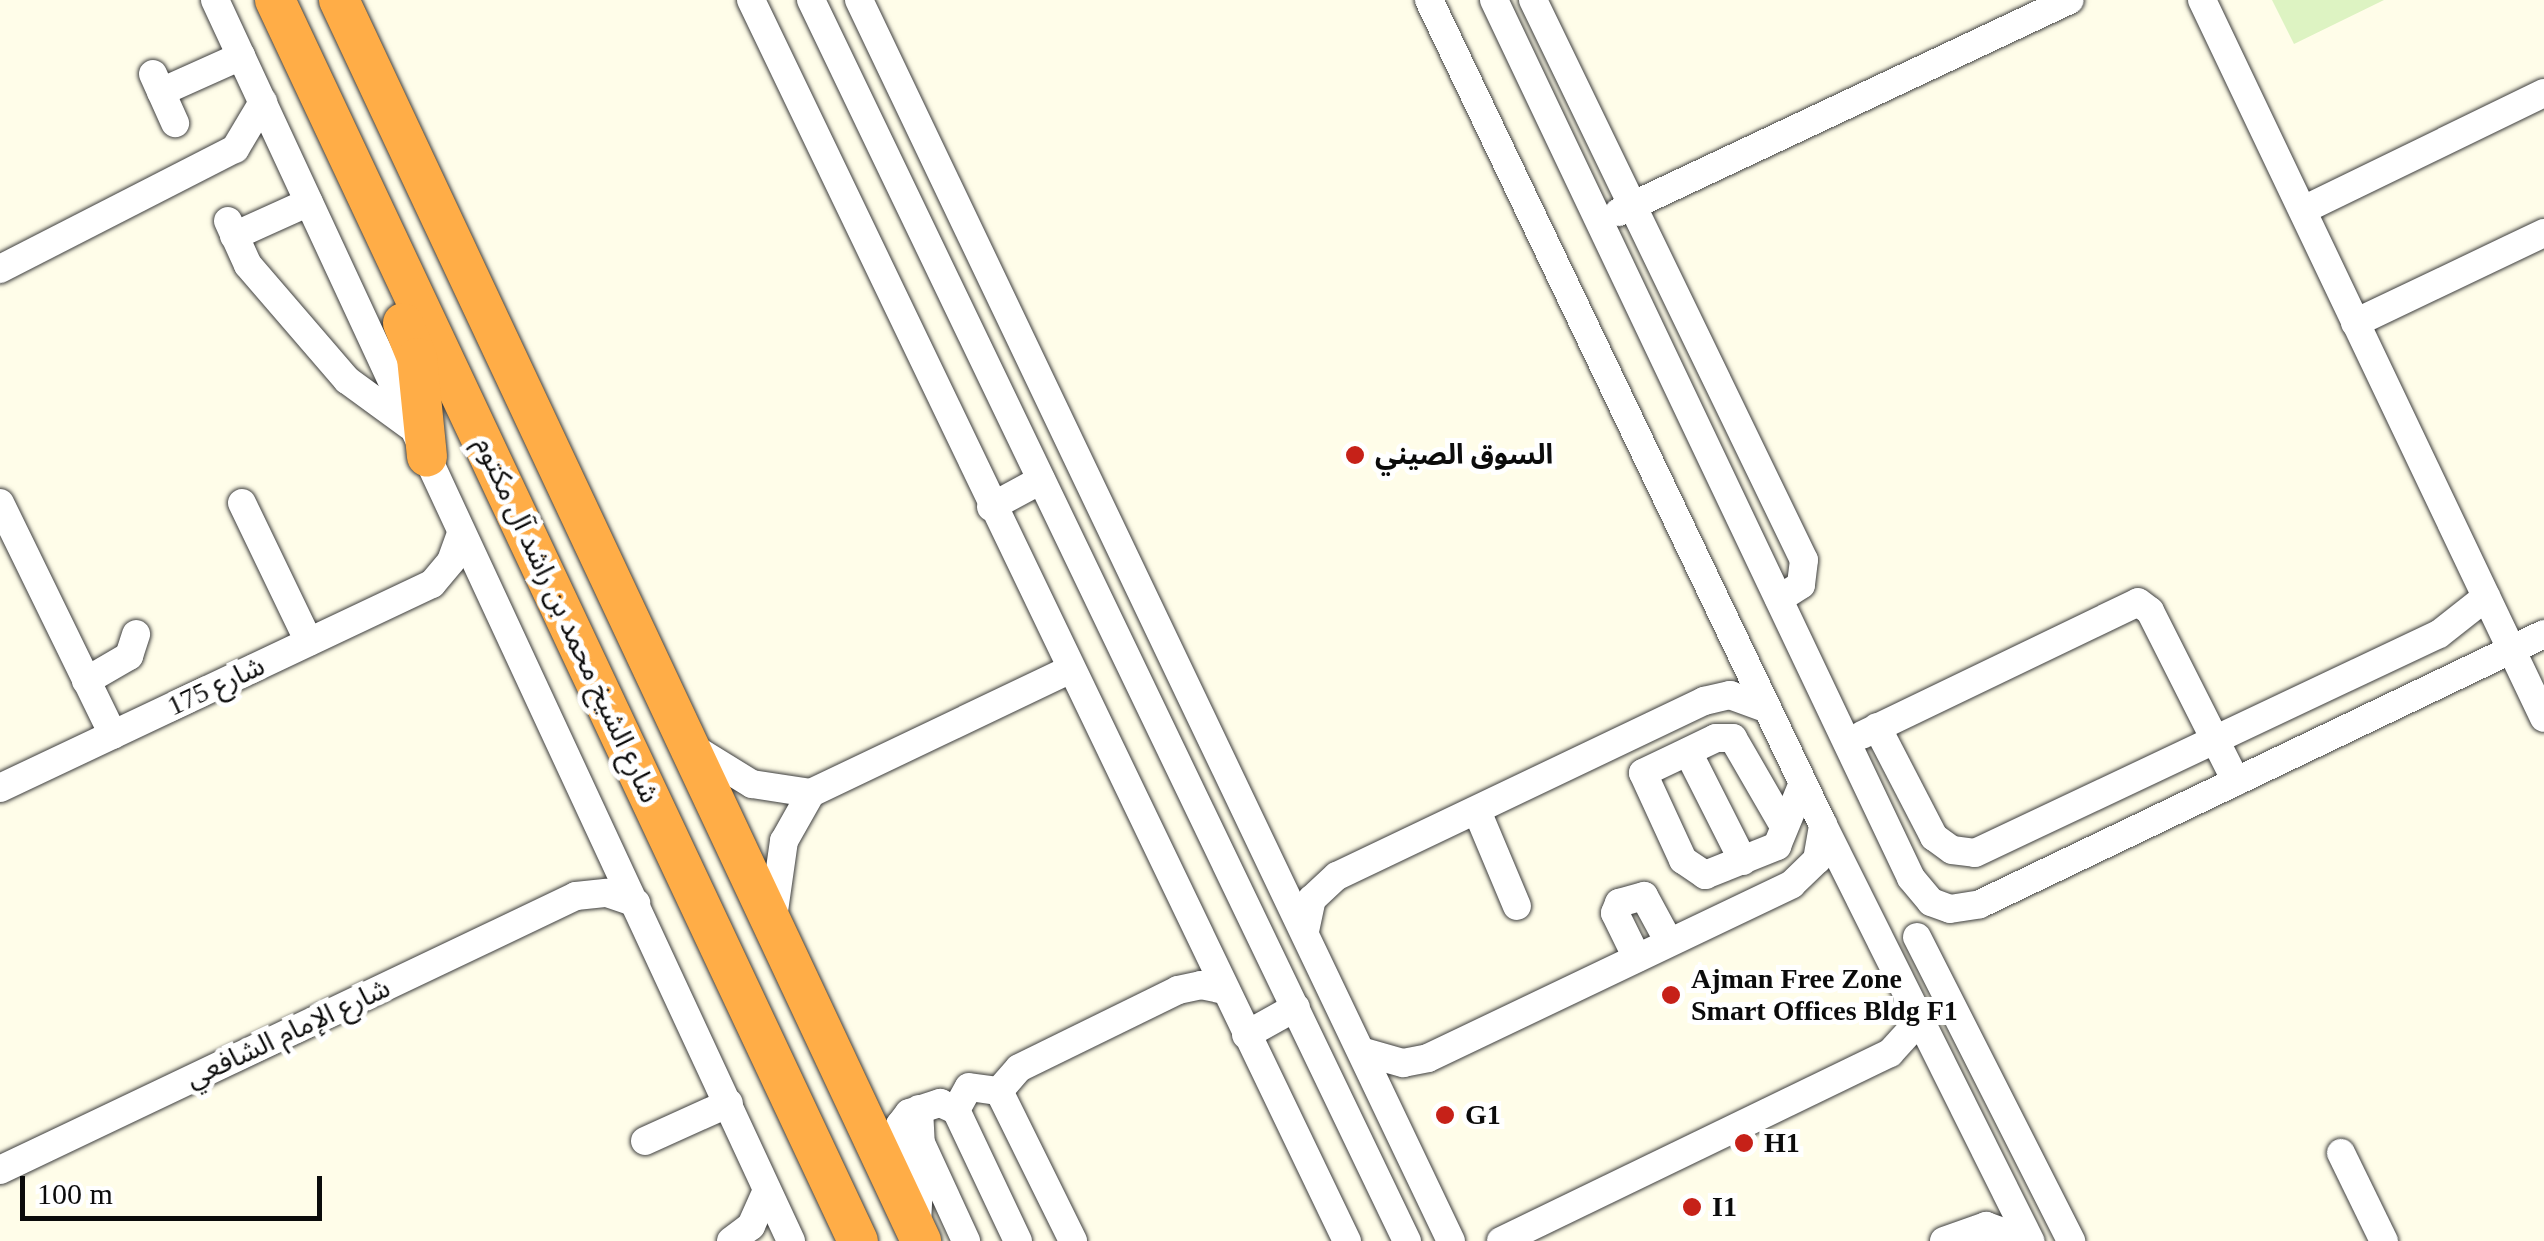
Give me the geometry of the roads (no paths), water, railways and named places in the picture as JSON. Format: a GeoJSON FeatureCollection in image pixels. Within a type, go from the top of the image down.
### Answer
{"type":"FeatureCollection","features":[{"type":"Feature","properties":{"kind":"highway","name":"شارع الشيخ محمد بن راشد آل مكتوم"},"geometry":{"type":"LineString","coordinates":[[275,0],[858,1241]]}},
{"type":"Feature","properties":{"kind":"highway","name":"شارع الشيخ محمد بن راشد آل مكتوم"},"geometry":{"type":"LineString","coordinates":[[339,0],[778,948],[918,1235]]}},
{"type":"Feature","properties":{"kind":"highway"},"geometry":{"type":"LineString","coordinates":[[378,218],[379,254],[417,358],[421,443]]}},
{"type":"Feature","properties":{"kind":"street"},"geometry":{"type":"LineString","coordinates":[[215,0],[791,1241]]}},
{"type":"Feature","properties":{"kind":"street"},"geometry":{"type":"LineString","coordinates":[[751,0],[1069,670],[1347,1241]]}},
{"type":"Feature","properties":{"kind":"street"},"geometry":{"type":"LineString","coordinates":[[810,0],[1407,1241]]}},
{"type":"Feature","properties":{"kind":"street"},"geometry":{"type":"LineString","coordinates":[[859,0],[1452,1241]]}},
{"type":"Feature","properties":{"kind":"street"},"geometry":{"type":"LineString","coordinates":[[1429,0],[1823,825],[2029,1241]]}},
{"type":"Feature","properties":{"kind":"street"},"geometry":{"type":"LineString","coordinates":[[1494,0],[1911,878],[1934,904],[1971,908],[2544,634]]}},
{"type":"Feature","properties":{"kind":"street"},"geometry":{"type":"LineString","coordinates":[[1532,0],[1804,560],[1804,580],[1778,599]]}},
{"type":"Feature","properties":{"kind":"street"},"geometry":{"type":"LineString","coordinates":[[1600,222],[2070,0]]}},
{"type":"Feature","properties":{"kind":"street"},"geometry":{"type":"LineString","coordinates":[[2202,0],[2544,718]]}},
{"type":"Feature","properties":{"kind":"street"},"geometry":{"type":"LineString","coordinates":[[175,123],[157,83],[241,56]]}},
{"type":"Feature","properties":{"kind":"street"},"geometry":{"type":"LineString","coordinates":[[2302,210],[2544,94]]}},
{"type":"Feature","properties":{"kind":"street"},"geometry":{"type":"LineString","coordinates":[[235,150],[262,102]]}},
{"type":"Feature","properties":{"kind":"street"},"geometry":{"type":"LineString","coordinates":[[0,270],[235,150],[257,148],[288,160]]}},
{"type":"Feature","properties":{"kind":"street"},"geometry":{"type":"LineString","coordinates":[[309,202],[231,228],[248,265],[347,380],[421,443]]}},
{"type":"Feature","properties":{"kind":"street"},"geometry":{"type":"LineString","coordinates":[[2355,323],[2544,233]]}},
{"type":"Feature","properties":{"kind":"street"},"geometry":{"type":"LineString","coordinates":[[991,507],[1042,480]]}},
{"type":"Feature","properties":{"kind":"street"},"geometry":{"type":"LineString","coordinates":[[242,503],[309,642]]}},
{"type":"Feature","properties":{"kind":"street"},"geometry":{"type":"LineString","coordinates":[[0,504],[113,735]]}},
{"type":"Feature","properties":{"kind":"street"},"geometry":{"type":"LineString","coordinates":[[432,584],[451,561],[461,533]]}},
{"type":"Feature","properties":{"kind":"street"},"geometry":{"type":"LineString","coordinates":[[432,584],[463,585],[492,599]]}},
{"type":"Feature","properties":{"kind":"street","name":"شارع 175"},"geometry":{"type":"LineString","coordinates":[[0,788],[432,584]]}},
{"type":"Feature","properties":{"kind":"street"},"geometry":{"type":"LineString","coordinates":[[1877,727],[1934,837],[1963,853],[1986,850],[2439,634],[2486,597]]}},
{"type":"Feature","properties":{"kind":"street"},"geometry":{"type":"LineString","coordinates":[[1847,742],[2138,602],[2150,612],[2236,781]]}},
{"type":"Feature","properties":{"kind":"street"},"geometry":{"type":"LineString","coordinates":[[86,681],[129,656],[136,634]]}},
{"type":"Feature","properties":{"kind":"street"},"geometry":{"type":"LineString","coordinates":[[1164,734],[1172,654]]}},
{"type":"Feature","properties":{"kind":"street"},"geometry":{"type":"LineString","coordinates":[[679,734],[700,755],[752,784],[811,793],[1069,670]]}},
{"type":"Feature","properties":{"kind":"street"},"geometry":{"type":"LineString","coordinates":[[1305,931],[1307,908],[1327,882],[1626,738],[1716,697],[1744,697],[1768,709]]}},
{"type":"Feature","properties":{"kind":"street"},"geometry":{"type":"LineString","coordinates":[[1643,773],[1722,736],[1738,742],[1782,824]]}},
{"type":"Feature","properties":{"kind":"street"},"geometry":{"type":"LineString","coordinates":[[1626,738],[1692,870],[1712,874],[1776,846],[1782,824],[1803,783]]}},
{"type":"Feature","properties":{"kind":"street"},"geometry":{"type":"LineString","coordinates":[[1688,752],[1743,861]]}},
{"type":"Feature","properties":{"kind":"street"},"geometry":{"type":"LineString","coordinates":[[778,948],[777,866],[811,793]]}},
{"type":"Feature","properties":{"kind":"street"},"geometry":{"type":"LineString","coordinates":[[1477,810],[1517,906]]}},
{"type":"Feature","properties":{"kind":"street"},"geometry":{"type":"LineString","coordinates":[[1364,1052],[1402,1063],[1428,1058],[1802,878],[1822,849],[1823,825]]}},
{"type":"Feature","properties":{"kind":"street"},"geometry":{"type":"LineString","coordinates":[[576,896],[607,844]]}},
{"type":"Feature","properties":{"kind":"street","name":"شارع الإمام الشافعي"},"geometry":{"type":"LineString","coordinates":[[0,1170],[576,896],[607,894],[636,902]]}},
{"type":"Feature","properties":{"kind":"street"},"geometry":{"type":"LineString","coordinates":[[1637,958],[1615,914],[1620,903],[1644,896],[1669,942]]}},
{"type":"Feature","properties":{"kind":"street"},"geometry":{"type":"LineString","coordinates":[[1886,952],[1917,937],[1929,926],[1934,904]]}},
{"type":"Feature","properties":{"kind":"street"},"geometry":{"type":"LineString","coordinates":[[1917,937],[2071,1241]]}},
{"type":"Feature","properties":{"kind":"street"},"geometry":{"type":"LineString","coordinates":[[1000,1092],[1018,1068],[1178,990],[1202,984],[1224,990]]}},
{"type":"Feature","properties":{"kind":"street"},"geometry":{"type":"LineString","coordinates":[[1246,1035],[1296,1008]]}},
{"type":"Feature","properties":{"kind":"street"},"geometry":{"type":"LineString","coordinates":[[1500,1241],[1890,1052],[1920,1020]]}},
{"type":"Feature","properties":{"kind":"street"},"geometry":{"type":"LineString","coordinates":[[956,1110],[969,1087],[1000,1092]]}},
{"type":"Feature","properties":{"kind":"street"},"geometry":{"type":"LineString","coordinates":[[1000,1092],[1073,1241]]}},
{"type":"Feature","properties":{"kind":"street"},"geometry":{"type":"LineString","coordinates":[[645,1141],[728,1103]]}},
{"type":"Feature","properties":{"kind":"street"},"geometry":{"type":"LineString","coordinates":[[918,1235],[919,1189],[899,1132],[904,1118],[940,1103],[956,1110],[1018,1241]]}},
{"type":"Feature","properties":{"kind":"street"},"geometry":{"type":"LineString","coordinates":[[919,1109],[920,1143],[966,1241]]}},
{"type":"Feature","properties":{"kind":"street"},"geometry":{"type":"LineString","coordinates":[[2342,1154],[2384,1241]]}},
{"type":"Feature","properties":{"kind":"street"},"geometry":{"type":"LineString","coordinates":[[767,1190],[736,1238],[778,1241]]}},
{"type":"Feature","properties":{"kind":"street"},"geometry":{"type":"LineString","coordinates":[[1944,1241],[1986,1226],[2029,1241]]}},
{"type":"Feature","properties":{"kind":"place","name":"السوق الصيني"},"geometry":{"type":"Point","coordinates":[1355,455]}},
{"type":"Feature","properties":{"kind":"place","name":"Ajman Free Zone Smart Offices Bldg F1"},"geometry":{"type":"Point","coordinates":[1671,995]}},
{"type":"Feature","properties":{"kind":"place","name":"G1"},"geometry":{"type":"Point","coordinates":[1445,1115]}},
{"type":"Feature","properties":{"kind":"place","name":"H1"},"geometry":{"type":"Point","coordinates":[1744,1143]}},
{"type":"Feature","properties":{"kind":"place","name":"I1"},"geometry":{"type":"Point","coordinates":[1692,1207]}}]}
